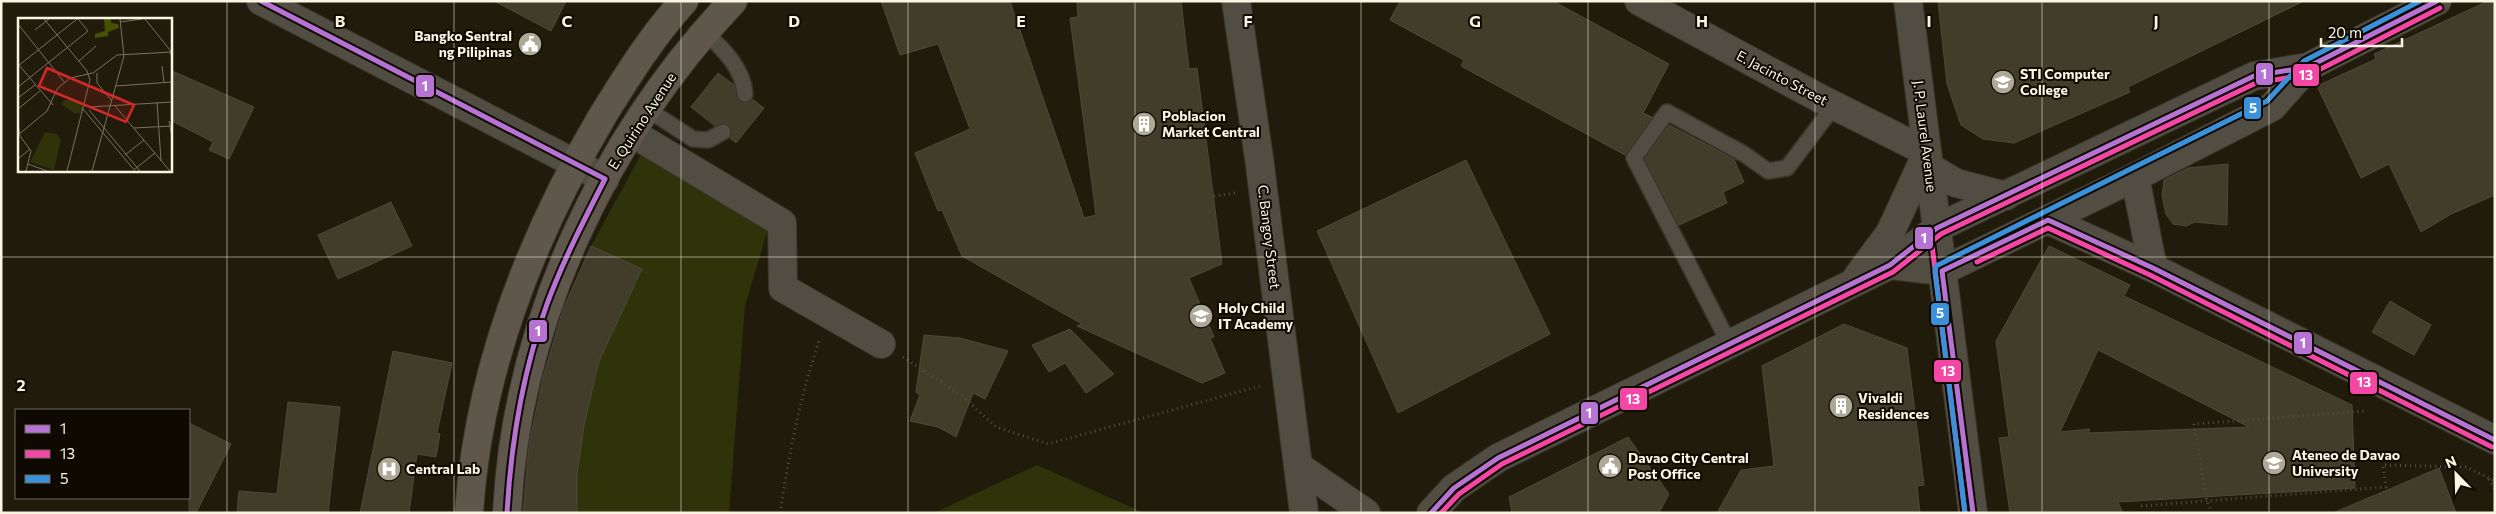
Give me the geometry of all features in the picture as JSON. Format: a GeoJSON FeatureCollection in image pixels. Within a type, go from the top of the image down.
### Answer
{"type":"FeatureCollection","features":[{"type":"Feature","properties":{"kind":"main road"},"geometry":{"type":"LineString","coordinates":[[261,1],[605,179]]}},
{"type":"Feature","properties":{"kind":"main road"},"geometry":{"type":"LineString","coordinates":[[469,513],[482,415],[509,319],[540,232],[575,163],[636,61],[684,1]]}},
{"type":"Feature","properties":{"kind":"main road","name":"E. Quirino Avenue"},"geometry":{"type":"LineString","coordinates":[[507,513],[518,411],[542,321],[579,232],[605,179],[647,109],[705,32],[733,1]]}},
{"type":"Feature","properties":{"kind":"main road","name":"E. Jacinto Street"},"geometry":{"type":"LineString","coordinates":[[1639,1],[1834,106],[1928,160],[1956,183],[2006,196]]}},
{"type":"Feature","properties":{"kind":"main road","name":"J. P. Laurel Avenue"},"geometry":{"type":"LineString","coordinates":[[1908,1],[1973,513]]}},
{"type":"Feature","properties":{"kind":"main road"},"geometry":{"type":"LineString","coordinates":[[1431,513],[1454,488],[1498,458],[1890,265],[1937,228],[2254,76],[2308,67],[2437,1]]}},
{"type":"Feature","properties":{"kind":"main road","name":"C. Bangoy Street"},"geometry":{"type":"LineString","coordinates":[[1235,4],[1249,82],[1304,513]]}},
{"type":"Feature","properties":{"kind":"main road"},"geometry":{"type":"LineString","coordinates":[[1890,265],[1942,270],[2048,220],[2272,107],[2308,67]]}},
{"type":"Feature","properties":{"kind":"main road"},"geometry":{"type":"LineString","coordinates":[[632,133],[782,223],[783,288],[881,344]]}},
{"type":"Feature","properties":{"kind":"main road"},"geometry":{"type":"LineString","coordinates":[[1851,284],[1890,233],[1928,160]]}},
{"type":"Feature","properties":{"kind":"main road"},"geometry":{"type":"LineString","coordinates":[[2135,177],[2153,268]]}},
{"type":"Feature","properties":{"kind":"main road"},"geometry":{"type":"LineString","coordinates":[[2048,220],[2153,268],[2495,440]]}},
{"type":"Feature","properties":{"kind":"main road"},"geometry":{"type":"LineString","coordinates":[[1298,466],[1366,513]]}},
{"type":"Feature","properties":{"kind":"lane"},"geometry":{"type":"LineString","coordinates":[[705,32],[729,55],[744,86],[745,94]]}},
{"type":"Feature","properties":{"kind":"lane"},"geometry":{"type":"LineString","coordinates":[[1729,343],[1634,158],[1667,112],[1744,154],[1768,171],[1787,168],[1834,106]]}},
{"type":"Feature","properties":{"kind":"lane"},"geometry":{"type":"LineString","coordinates":[[647,109],[693,139],[708,140],[723,132]]}},
{"type":"Feature","properties":{"kind":"path"},"geometry":{"type":"LineString","coordinates":[[780,513],[793,435],[807,376],[828,314]]}},
{"type":"Feature","properties":{"kind":"path"},"geometry":{"type":"LineString","coordinates":[[881,344],[962,396],[996,427],[1048,444],[1287,378]]}},
{"type":"Feature","properties":{"kind":"path"},"geometry":{"type":"LineString","coordinates":[[2212,513],[2207,501],[2194,424],[2365,411]]}},
{"type":"Feature","properties":{"kind":"path"},"geometry":{"type":"LineString","coordinates":[[2141,506],[2386,487],[2383,465],[2466,467],[2495,481]]}},
{"type":"Feature","properties":{"kind":"path"},"geometry":{"type":"LineString","coordinates":[[2489,478],[2495,489]]}},
{"type":"Feature","properties":{"kind":"green space"},"geometry":{"type":"Polygon","coordinates":[[[644,149],[769,226],[745,306],[729,513],[577,513],[577,474],[584,425],[599,361],[642,270],[591,246],[644,149]]]}},
{"type":"Feature","properties":{"kind":"green space"},"geometry":{"type":"Polygon","coordinates":[[[1037,465],[1144,513],[934,513],[1037,465]]]}},
{"type":"Feature","properties":{"kind":"building"},"geometry":{"type":"Polygon","coordinates":[[[494,1],[566,1],[551,31],[494,1]]]}},
{"type":"Feature","properties":{"kind":"building"},"geometry":{"type":"Polygon","coordinates":[[[881,1],[1010,1],[1084,218],[1096,215],[1070,18],[1078,17],[1077,1],[1181,1],[1189,69],[1197,68],[1222,264],[1189,278],[1214,337],[1210,338],[1225,373],[1202,383],[1077,326],[1082,324],[962,256],[942,210],[938,211],[915,153],[970,129],[938,44],[900,55],[881,1]]]}},
{"type":"Feature","properties":{"kind":"building"},"geometry":{"type":"Polygon","coordinates":[[[1400,1],[1553,1],[1669,64],[1643,113],[1652,117],[1625,155],[1461,66],[1464,60],[1390,20],[1400,1]]]}},
{"type":"Feature","properties":{"kind":"building"},"geometry":{"type":"Polygon","coordinates":[[[1938,1],[2304,1],[2128,87],[2130,92],[2014,143],[1983,139],[1961,125],[1947,84],[1938,1]]]}},
{"type":"Feature","properties":{"kind":"building"},"geometry":{"type":"Polygon","coordinates":[[[2488,1],[2495,1],[2495,195],[2451,214],[2421,232],[2389,164],[2361,178],[2317,86],[2376,59],[2374,54],[2488,1]]]}},
{"type":"Feature","properties":{"kind":"building"},"geometry":{"type":"Polygon","coordinates":[[[171,70],[254,107],[229,159],[209,150],[213,142],[171,121],[171,70]]]}},
{"type":"Feature","properties":{"kind":"building"},"geometry":{"type":"Polygon","coordinates":[[[718,73],[734,85],[738,100],[746,103],[752,99],[764,108],[736,143],[730,138],[732,132],[728,124],[723,123],[715,126],[691,107],[718,73]]]}},
{"type":"Feature","properties":{"kind":"building"},"geometry":{"type":"Polygon","coordinates":[[[1669,125],[1734,159],[1744,182],[1723,192],[1727,203],[1679,225],[1645,159],[1669,125]]]}},
{"type":"Feature","properties":{"kind":"building"},"geometry":{"type":"Polygon","coordinates":[[[1466,160],[1550,334],[1398,413],[1317,231],[1466,160]]]}},
{"type":"Feature","properties":{"kind":"building"},"geometry":{"type":"Polygon","coordinates":[[[2228,164],[2227,225],[2195,222],[2186,226],[2173,224],[2166,214],[2162,196],[2164,180],[2188,168],[2228,164]]]}},
{"type":"Feature","properties":{"kind":"building"},"geometry":{"type":"Polygon","coordinates":[[[391,202],[412,246],[338,279],[318,235],[391,202]]]}},
{"type":"Feature","properties":{"kind":"building"},"geometry":{"type":"Polygon","coordinates":[[[591,246],[642,269],[599,361],[584,425],[577,474],[577,513],[523,513],[529,445],[543,377],[563,309],[591,246]]]}},
{"type":"Feature","properties":{"kind":"building"},"geometry":{"type":"Polygon","coordinates":[[[2049,246],[2130,285],[2124,296],[2352,405],[2355,488],[2118,502],[2123,513],[2010,513],[1999,438],[2009,437],[1996,341],[2049,246]],[[2098,350],[2060,432],[2090,429],[2088,433],[2249,427],[2098,350]]]}},
{"type":"Feature","properties":{"kind":"building"},"geometry":{"type":"Polygon","coordinates":[[[2390,301],[2431,325],[2414,355],[2372,332],[2390,301]]]}},
{"type":"Feature","properties":{"kind":"building","name":"Vivaldi Residences"},"geometry":{"type":"Polygon","coordinates":[[[1844,324],[1907,348],[1924,485],[1917,486],[1920,513],[1717,513],[1741,470],[1774,466],[1762,366],[1844,324]]]}},
{"type":"Feature","properties":{"kind":"building"},"geometry":{"type":"Polygon","coordinates":[[[1070,329],[1114,374],[1086,393],[1065,363],[1049,372],[1032,345],[1070,329]]]}},
{"type":"Feature","properties":{"kind":"building"},"geometry":{"type":"Polygon","coordinates":[[[924,335],[960,338],[1008,351],[985,399],[973,393],[956,437],[938,427],[910,421],[920,395],[916,392],[924,335]]]}},
{"type":"Feature","properties":{"kind":"building"},"geometry":{"type":"Polygon","coordinates":[[[393,351],[452,363],[437,433],[440,434],[436,457],[417,454],[409,513],[360,513],[393,351]]]}},
{"type":"Feature","properties":{"kind":"building"},"geometry":{"type":"Polygon","coordinates":[[[288,402],[340,407],[328,513],[237,513],[239,491],[277,494],[288,402]]]}},
{"type":"Feature","properties":{"kind":"building"},"geometry":{"type":"Polygon","coordinates":[[[190,424],[231,444],[196,513],[189,513],[190,424]]]}},
{"type":"Feature","properties":{"kind":"building","name":"Davao City Central Post Office"},"geometry":{"type":"Polygon","coordinates":[[[1628,437],[1669,494],[1659,513],[1512,513],[1509,497],[1628,437]]]}},
{"type":"Feature","properties":{"kind":"building"},"geometry":{"type":"Polygon","coordinates":[[[2439,468],[2456,513],[2333,513],[2439,468]]]}},
{"type":"Feature","properties":{"kind":"transit line","name":"1"},"geometry":{"type":"LineString","coordinates":[[261,1],[605,179],[560,272],[547,304],[531,355],[515,433],[507,513]]}},
{"type":"Feature","properties":{"kind":"transit line","name":"5"},"geometry":{"type":"LineString","coordinates":[[1965,513],[1935,272],[1936,266],[2267,101],[2304,61],[2420,1]]}},
{"type":"Feature","properties":{"kind":"transit line","name":"1"},"geometry":{"type":"LineString","coordinates":[[1431,513],[1454,488],[1498,458],[1890,265],[1937,228],[2254,76],[2308,67],[2437,1]]}},
{"type":"Feature","properties":{"kind":"transit line","name":"13"},"geometry":{"type":"LineString","coordinates":[[1441,513],[1459,494],[1502,464],[1893,272],[1941,234],[2256,83],[2311,74],[2440,8]]}},
{"type":"Feature","properties":{"kind":"transit line","name":"1"},"geometry":{"type":"LineString","coordinates":[[1973,513],[1942,271],[2048,220],[2153,268],[2495,440]]}},
{"type":"Feature","properties":{"kind":"transit line","name":"13"},"geometry":{"type":"LineString","coordinates":[[1977,262],[2048,228],[2150,275],[2492,447]]}},
{"type":"Feature","properties":{"kind":"transit line","name":"13"},"geometry":{"type":"LineString","coordinates":[[1930,229],[1965,513]]}},
{"type":"Feature","properties":{"kind":"place","name":"Bangko Sentral ng Pilipinas"},"geometry":{"type":"Point","coordinates":[530,44]}},
{"type":"Feature","properties":{"kind":"place","name":"STI Computer College"},"geometry":{"type":"Point","coordinates":[2003,82]}},
{"type":"Feature","properties":{"kind":"place","name":"Poblacion Market Central"},"geometry":{"type":"Point","coordinates":[1144,124]}},
{"type":"Feature","properties":{"kind":"place","name":"Holy Child IT Academy"},"geometry":{"type":"Point","coordinates":[1201,316]}},
{"type":"Feature","properties":{"kind":"place","name":"Vivaldi Residences"},"geometry":{"type":"Point","coordinates":[1841,406]}},
{"type":"Feature","properties":{"kind":"place","name":"Ateneo de Davao University"},"geometry":{"type":"Point","coordinates":[2274,463]}},
{"type":"Feature","properties":{"kind":"place","name":"Davao City Central Post Office"},"geometry":{"type":"Point","coordinates":[1610,466]}},
{"type":"Feature","properties":{"kind":"place","name":"Central Lab"},"geometry":{"type":"Point","coordinates":[389,469]}}]}
